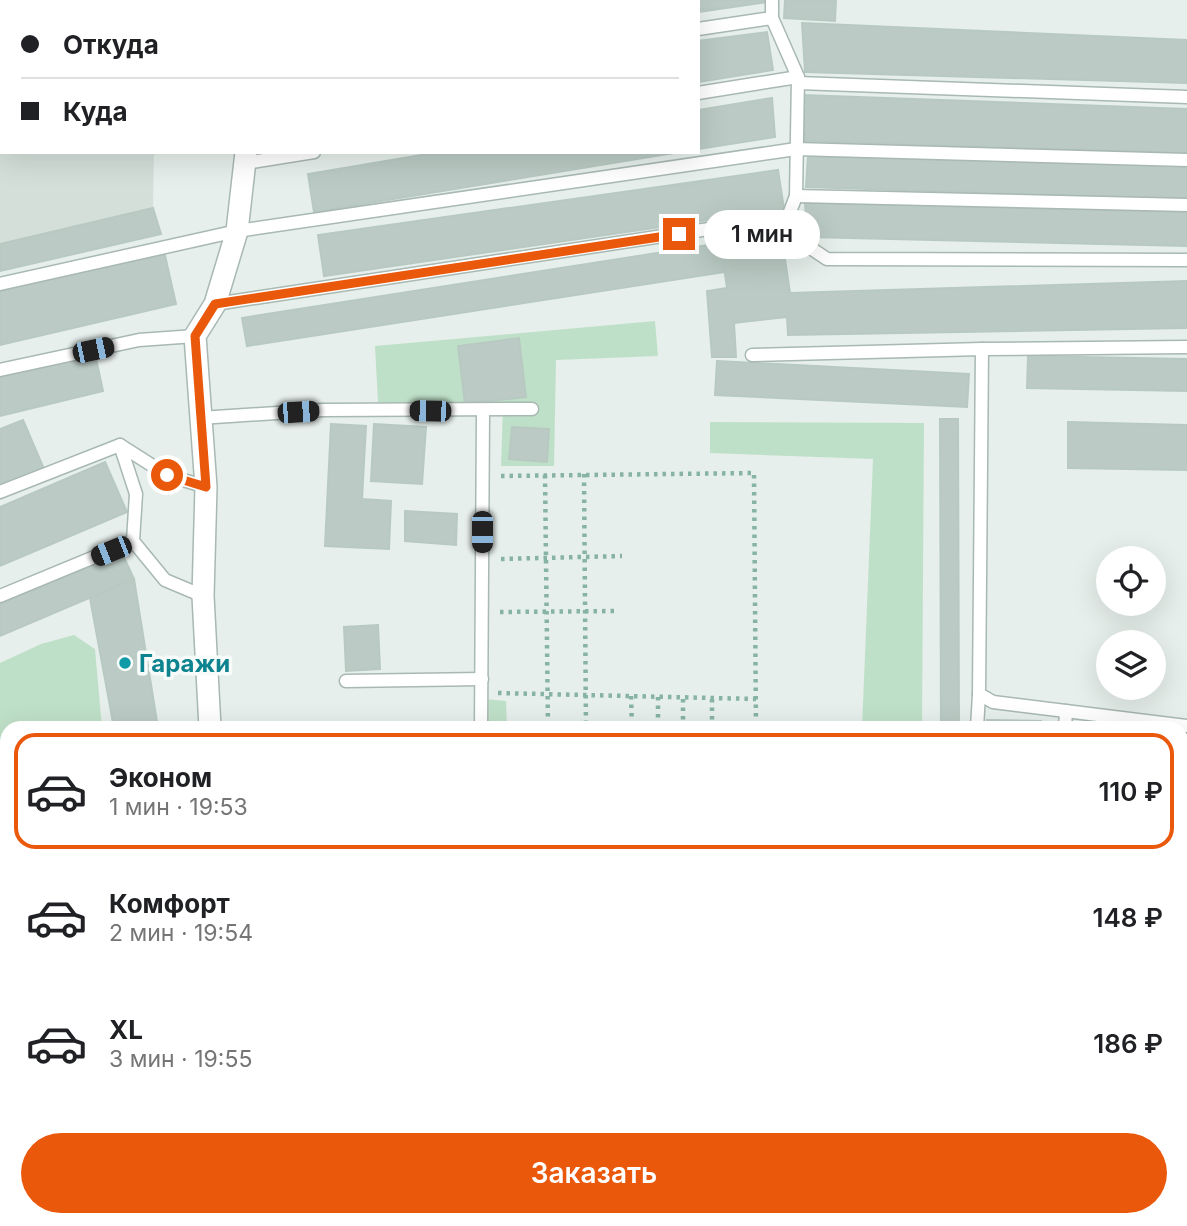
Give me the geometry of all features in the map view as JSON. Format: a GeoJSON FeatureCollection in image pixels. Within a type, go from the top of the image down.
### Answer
{"type":"FeatureCollection","features":[{"type":"Feature","properties":{"kind":"street"},"geometry":{"type":"LineString","coordinates":[[210,721],[203,596],[206,487],[195,336],[215,304],[237,231],[246,158]]}},
{"type":"Feature","properties":{"kind":"lane"},"geometry":{"type":"LineString","coordinates":[[772,0],[772,18],[798,80],[796,196],[788,217],[800,241],[827,259],[1187,260]]}},
{"type":"Feature","properties":{"kind":"lane"},"geometry":{"type":"LineString","coordinates":[[700,29],[772,18]]}},
{"type":"Feature","properties":{"kind":"lane"},"geometry":{"type":"LineString","coordinates":[[700,93],[798,80],[1187,97]]}},
{"type":"Feature","properties":{"kind":"lane"},"geometry":{"type":"LineString","coordinates":[[0,284],[237,231],[796,149],[1187,160]]}},
{"type":"Feature","properties":{"kind":"lane"},"geometry":{"type":"LineString","coordinates":[[246,158],[291,154]]}},
{"type":"Feature","properties":{"kind":"lane"},"geometry":{"type":"LineString","coordinates":[[796,196],[1187,205]]}},
{"type":"Feature","properties":{"kind":"lane"},"geometry":{"type":"LineString","coordinates":[[215,304],[788,217]]}},
{"type":"Feature","properties":{"kind":"lane"},"geometry":{"type":"LineString","coordinates":[[0,370],[139,340],[195,336]]}},
{"type":"Feature","properties":{"kind":"lane"},"geometry":{"type":"LineString","coordinates":[[752,355],[1187,347]]}},
{"type":"Feature","properties":{"kind":"lane"},"geometry":{"type":"LineString","coordinates":[[977,721],[982,349]]}},
{"type":"Feature","properties":{"kind":"lane"},"geometry":{"type":"LineString","coordinates":[[200,418],[323,410],[532,410]]}},
{"type":"Feature","properties":{"kind":"lane"},"geometry":{"type":"LineString","coordinates":[[481,721],[483,412]]}},
{"type":"Feature","properties":{"kind":"lane"},"geometry":{"type":"LineString","coordinates":[[120,445],[167,475],[206,487]]}},
{"type":"Feature","properties":{"kind":"lane"},"geometry":{"type":"LineString","coordinates":[[0,492],[120,445]]}},
{"type":"Feature","properties":{"kind":"lane"},"geometry":{"type":"LineString","coordinates":[[120,445],[136,494],[133,541],[165,580],[203,596]]}},
{"type":"Feature","properties":{"kind":"lane"},"geometry":{"type":"LineString","coordinates":[[0,596],[133,541]]}},
{"type":"Feature","properties":{"kind":"lane"},"geometry":{"type":"LineString","coordinates":[[346,681],[482,679]]}},
{"type":"Feature","properties":{"kind":"lane"},"geometry":{"type":"LineString","coordinates":[[979,694],[993,702],[1147,721]]}},
{"type":"Feature","properties":{"kind":"lane"},"geometry":{"type":"LineString","coordinates":[[1065,721],[1066,711]]}},
{"type":"Feature","properties":{"kind":"path"},"geometry":{"type":"LineString","coordinates":[[482,477],[754,473],[756,721]]}},
{"type":"Feature","properties":{"kind":"path"},"geometry":{"type":"LineString","coordinates":[[584,474],[586,721]]}},
{"type":"Feature","properties":{"kind":"path"},"geometry":{"type":"LineString","coordinates":[[545,475],[548,721]]}},
{"type":"Feature","properties":{"kind":"path"},"geometry":{"type":"LineString","coordinates":[[482,559],[622,556]]}},
{"type":"Feature","properties":{"kind":"path"},"geometry":{"type":"LineString","coordinates":[[482,612],[619,611]]}},
{"type":"Feature","properties":{"kind":"path"},"geometry":{"type":"LineString","coordinates":[[481,693],[756,699]]}},
{"type":"Feature","properties":{"kind":"path"},"geometry":{"type":"LineString","coordinates":[[631,696],[632,721]]}},
{"type":"Feature","properties":{"kind":"path"},"geometry":{"type":"LineString","coordinates":[[658,697],[658,721]]}},
{"type":"Feature","properties":{"kind":"path"},"geometry":{"type":"LineString","coordinates":[[683,698],[683,721]]}},
{"type":"Feature","properties":{"kind":"path"},"geometry":{"type":"LineString","coordinates":[[712,698],[712,721]]}},
{"type":"Feature","properties":{"kind":"shaded area"},"geometry":{"type":"Polygon","coordinates":[[[0,154],[154,154],[153,208],[0,244],[0,154]]]}},
{"type":"Feature","properties":{"kind":"green space"},"geometry":{"type":"Polygon","coordinates":[[[655,321],[658,356],[556,360],[554,466],[501,466],[503,406],[378,402],[375,346],[655,321]]]}},
{"type":"Feature","properties":{"kind":"green space"},"geometry":{"type":"Polygon","coordinates":[[[710,422],[924,423],[922,721],[862,721],[873,459],[710,453],[710,422]]]}},
{"type":"Feature","properties":{"kind":"green space"},"geometry":{"type":"Polygon","coordinates":[[[74,635],[95,649],[101,721],[0,721],[0,663],[41,644],[74,635]]]}},
{"type":"Feature","properties":{"kind":"green space"},"geometry":{"type":"Polygon","coordinates":[[[485,699],[506,701],[507,721],[485,721],[485,699]]]}},
{"type":"Feature","properties":{"kind":"building"},"geometry":{"type":"Polygon","coordinates":[[[700,0],[767,2],[700,12],[700,0]]]}},
{"type":"Feature","properties":{"kind":"building"},"geometry":{"type":"Polygon","coordinates":[[[785,0],[836,0],[835,21],[784,18],[785,0]]]}},
{"type":"Feature","properties":{"kind":"building"},"geometry":{"type":"Polygon","coordinates":[[[802,23],[1187,40],[1187,83],[805,72],[802,23]]]}},
{"type":"Feature","properties":{"kind":"building"},"geometry":{"type":"Polygon","coordinates":[[[767,32],[773,70],[700,82],[700,41],[767,32]]]}},
{"type":"Feature","properties":{"kind":"building"},"geometry":{"type":"Polygon","coordinates":[[[803,95],[1187,109],[1187,153],[805,141],[803,95]]]}},
{"type":"Feature","properties":{"kind":"building"},"geometry":{"type":"Polygon","coordinates":[[[772,98],[775,137],[700,149],[700,110],[772,98]]]}},
{"type":"Feature","properties":{"kind":"building"},"geometry":{"type":"Polygon","coordinates":[[[427,154],[668,154],[314,212],[308,174],[427,154]]]}},
{"type":"Feature","properties":{"kind":"building"},"geometry":{"type":"Polygon","coordinates":[[[808,156],[1187,166],[1187,199],[806,187],[808,156]]]}},
{"type":"Feature","properties":{"kind":"building"},"geometry":{"type":"Polygon","coordinates":[[[778,170],[784,209],[324,276],[318,235],[778,170]]]}},
{"type":"Feature","properties":{"kind":"building"},"geometry":{"type":"Polygon","coordinates":[[[805,203],[1187,212],[1187,246],[807,237],[805,203]]]}},
{"type":"Feature","properties":{"kind":"building"},"geometry":{"type":"Polygon","coordinates":[[[153,208],[161,234],[0,271],[0,244],[153,208]]]}},
{"type":"Feature","properties":{"kind":"building"},"geometry":{"type":"Polygon","coordinates":[[[782,239],[790,293],[1187,281],[1187,328],[788,335],[787,317],[734,323],[736,357],[712,357],[707,291],[727,288],[721,245],[782,239]]]}},
{"type":"Feature","properties":{"kind":"building"},"geometry":{"type":"Polygon","coordinates":[[[721,243],[725,272],[247,346],[242,318],[721,243]]]}},
{"type":"Feature","properties":{"kind":"building"},"geometry":{"type":"Polygon","coordinates":[[[164,251],[176,304],[0,345],[0,289],[164,251]]]}},
{"type":"Feature","properties":{"kind":"building"},"geometry":{"type":"Polygon","coordinates":[[[519,338],[526,397],[465,404],[458,346],[519,338]]]}},
{"type":"Feature","properties":{"kind":"building"},"geometry":{"type":"Polygon","coordinates":[[[95,354],[103,391],[0,416],[0,376],[95,354]]]}},
{"type":"Feature","properties":{"kind":"building"},"geometry":{"type":"Polygon","coordinates":[[[1028,356],[1187,359],[1187,391],[1027,388],[1028,356]]]}},
{"type":"Feature","properties":{"kind":"building"},"geometry":{"type":"Polygon","coordinates":[[[717,361],[969,374],[967,407],[715,395],[717,361]]]}},
{"type":"Feature","properties":{"kind":"building"},"geometry":{"type":"Polygon","coordinates":[[[940,419],[958,419],[959,721],[941,721],[940,419]]]}},
{"type":"Feature","properties":{"kind":"building"},"geometry":{"type":"Polygon","coordinates":[[[23,420],[44,469],[0,486],[0,429],[23,420]]]}},
{"type":"Feature","properties":{"kind":"building"},"geometry":{"type":"Polygon","coordinates":[[[1068,422],[1187,425],[1187,470],[1068,468],[1068,422]]]}},
{"type":"Feature","properties":{"kind":"building"},"geometry":{"type":"Polygon","coordinates":[[[331,424],[366,426],[362,499],[391,501],[389,549],[325,546],[331,424]]]}},
{"type":"Feature","properties":{"kind":"building"},"geometry":{"type":"Polygon","coordinates":[[[374,424],[426,427],[422,484],[371,481],[374,424]]]}},
{"type":"Feature","properties":{"kind":"building"},"geometry":{"type":"Polygon","coordinates":[[[512,427],[549,429],[547,462],[509,459],[512,427]]]}},
{"type":"Feature","properties":{"kind":"building"},"geometry":{"type":"Polygon","coordinates":[[[105,462],[127,512],[0,566],[0,507],[105,462]]]}},
{"type":"Feature","properties":{"kind":"building"},"geometry":{"type":"Polygon","coordinates":[[[405,511],[457,514],[456,545],[405,541],[405,511]]]}},
{"type":"Feature","properties":{"kind":"building"},"geometry":{"type":"Polygon","coordinates":[[[121,551],[134,579],[0,636],[0,603],[121,551]]]}},
{"type":"Feature","properties":{"kind":"building","name":"Гаражи"},"geometry":{"type":"Polygon","coordinates":[[[134,579],[157,721],[113,721],[90,598],[134,579]]]}},
{"type":"Feature","properties":{"kind":"building"},"geometry":{"type":"Polygon","coordinates":[[[378,625],[380,669],[346,671],[344,627],[378,625]]]}},
{"type":"Feature","properties":{"kind":"place","name":"Гаражи"},"geometry":{"type":"Point","coordinates":[125,663]}},
{"type":"Feature","properties":{"kind":"route"},"geometry":{"type":"LineString","coordinates":[[167,475],[206,487],[195,336],[215,304],[679,234]]}}]}
